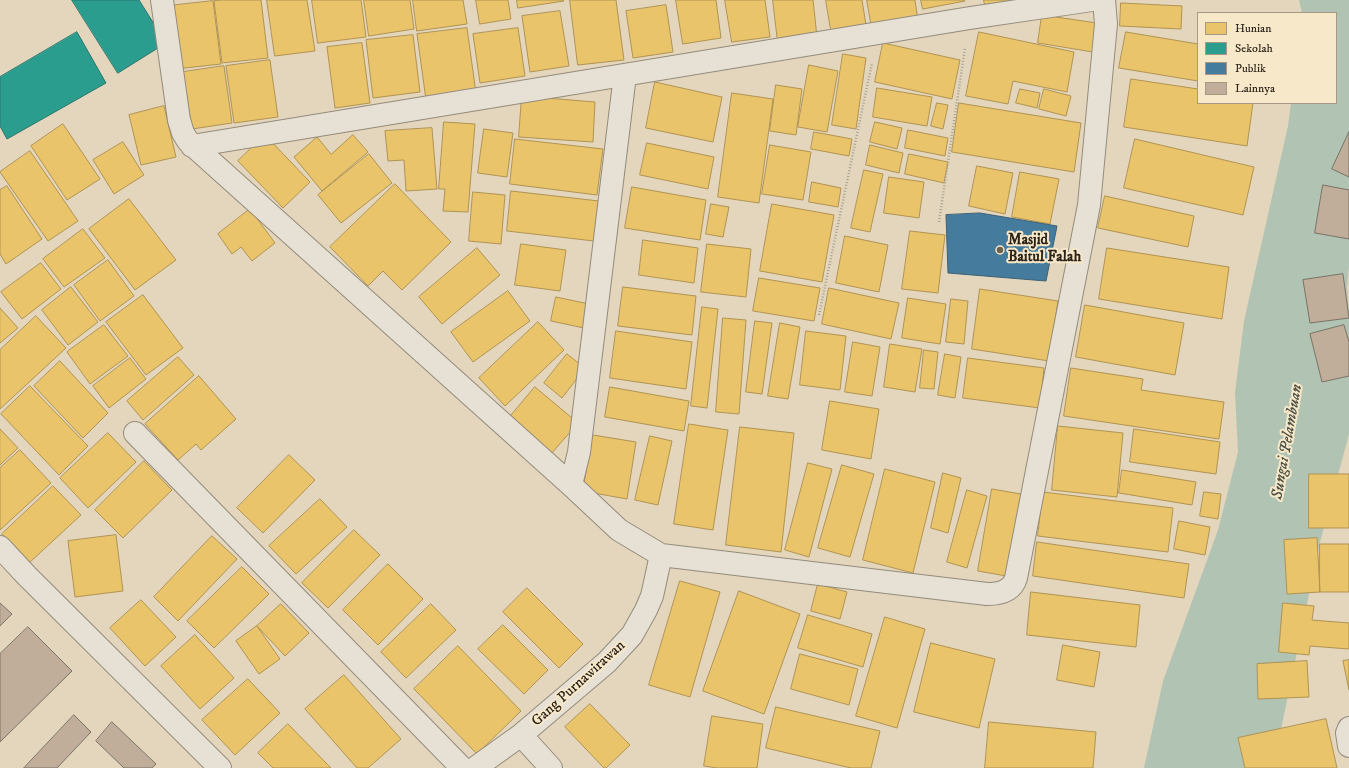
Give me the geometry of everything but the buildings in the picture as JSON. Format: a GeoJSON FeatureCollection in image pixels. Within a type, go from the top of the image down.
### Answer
{"type":"FeatureCollection","features":[{"type":"Feature","properties":{"kind":"street"},"geometry":{"type":"LineString","coordinates":[[162,0],[178,120],[183,133],[192,146],[571,485],[619,530],[661,555],[987,594],[996,594],[1007,590],[1014,585],[1016,578],[1089,205],[1106,24],[1104,0]]}},
{"type":"Feature","properties":{"kind":"street"},"geometry":{"type":"LineString","coordinates":[[192,146],[878,33],[976,11],[1092,0]]}},
{"type":"Feature","properties":{"kind":"street"},"geometry":{"type":"LineString","coordinates":[[571,485],[579,452],[625,75]]}},
{"type":"Feature","properties":{"kind":"street"},"geometry":{"type":"LineString","coordinates":[[135,433],[462,768]]}},
{"type":"Feature","properties":{"kind":"street"},"geometry":{"type":"LineString","coordinates":[[0,547],[27,576],[220,768]]}},
{"type":"Feature","properties":{"kind":"street","name":"Gang Purnawirawan"},"geometry":{"type":"LineString","coordinates":[[475,768],[521,735],[607,662],[632,635],[652,596],[661,555]]}},
{"type":"Feature","properties":{"kind":"street"},"geometry":{"type":"LineString","coordinates":[[1349,728],[1347,732],[1349,746]]}},
{"type":"Feature","properties":{"kind":"street"},"geometry":{"type":"LineString","coordinates":[[521,735],[551,768]]}},
{"type":"Feature","properties":{"kind":"path"},"geometry":{"type":"LineString","coordinates":[[939,222],[976,11]]}},
{"type":"Feature","properties":{"kind":"path"},"geometry":{"type":"LineString","coordinates":[[819,315],[878,33]]}},
{"type":"Feature","properties":{"kind":"water","name":"Sungai Pelambuan"},"geometry":{"type":"Polygon","coordinates":[[[1299,0],[1349,0],[1349,266],[1347,287],[1349,314],[1349,434],[1319,546],[1273,768],[1144,768],[1163,681],[1218,530],[1238,452],[1235,393],[1244,321],[1288,126],[1291,104],[1337,104],[1337,12],[1302,12],[1299,0]]]}},
{"type":"Feature","properties":{"kind":"place","name":"Masjid Baitul Falah"},"geometry":{"type":"Point","coordinates":[1000,250]}}]}
